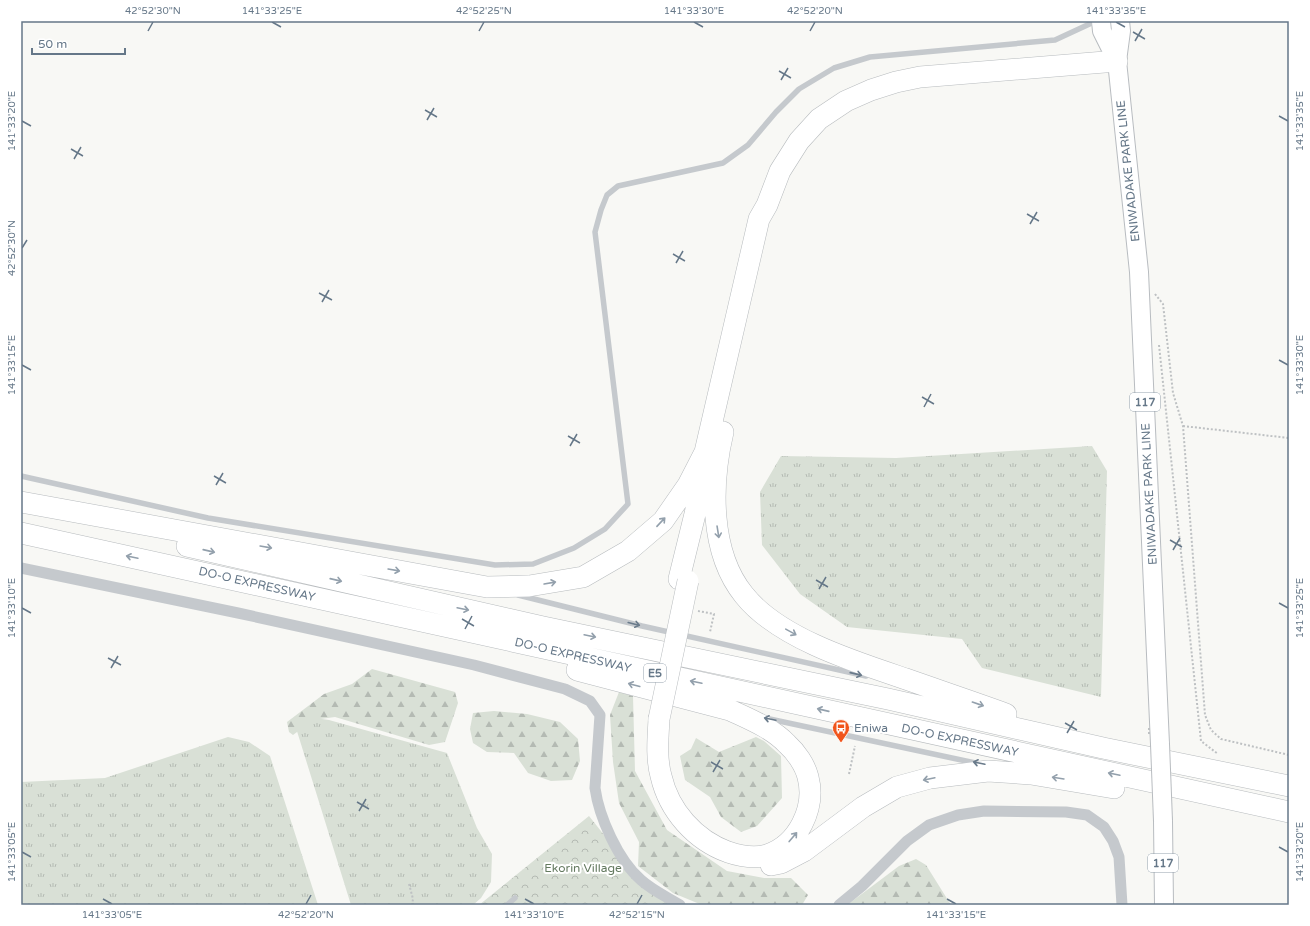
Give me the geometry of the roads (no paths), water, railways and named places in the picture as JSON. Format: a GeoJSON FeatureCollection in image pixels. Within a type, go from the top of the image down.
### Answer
{"type":"FeatureCollection","features":[{"type":"Feature","properties":{"kind":"highway"},"geometry":{"type":"LineString","coordinates":[[1117,61],[920,78],[896,82],[871,90],[846,101],[819,119],[799,141],[780,171],[767,205],[759,219],[711,454],[654,717],[648,751],[652,786],[662,810],[676,829],[702,851],[719,860],[736,865],[760,867],[781,863],[804,851],[863,807],[896,787],[930,778],[988,771],[1031,774],[1103,786],[1289,823]]}},
{"type":"Feature","properties":{"kind":"highway"},"geometry":{"type":"LineString","coordinates":[[21,502],[487,587],[529,586],[583,577],[628,551],[663,521],[711,454]]}},
{"type":"Feature","properties":{"kind":"highway"},"geometry":{"type":"LineString","coordinates":[[711,454],[716,487],[716,522],[721,552],[731,576],[744,595],[762,613],[782,627],[804,639],[860,663],[1103,748]]}},
{"type":"Feature","properties":{"kind":"highway","name":"DO-O EXPRESSWAY"},"geometry":{"type":"LineString","coordinates":[[21,508],[417,599],[888,699],[1103,748],[1289,786]]}},
{"type":"Feature","properties":{"kind":"highway","name":"DO-O EXPRESSWAY"},"geometry":{"type":"LineString","coordinates":[[21,533],[1289,812]]}},
{"type":"Feature","properties":{"kind":"highway"},"geometry":{"type":"LineString","coordinates":[[166,564],[730,710],[765,728],[788,744],[803,765],[808,777],[809,797],[807,813],[801,827],[793,839],[781,849],[766,855],[751,857],[737,855],[719,849],[704,840],[689,828],[676,811],[668,796],[661,776],[654,717]]}},
{"type":"Feature","properties":{"kind":"main road","name":"ENIWADAKE PARK LINE"},"geometry":{"type":"LineString","coordinates":[[1101,21],[1102,31],[1117,61]]}},
{"type":"Feature","properties":{"kind":"main road","name":"ENIWADAKE PARK LINE"},"geometry":{"type":"LineString","coordinates":[[1120,21],[1121,31],[1117,61],[1139,272],[1160,744],[1164,905]]}},
{"type":"Feature","properties":{"kind":"street"},"geometry":{"type":"LineString","coordinates":[[21,568],[238,613],[474,665],[565,689],[590,701],[600,715],[595,788],[606,829],[621,856],[640,880],[680,905]]}},
{"type":"Feature","properties":{"kind":"street"},"geometry":{"type":"LineString","coordinates":[[839,905],[862,886],[907,840],[930,825],[958,815],[984,811],[1066,812],[1087,815],[1104,827],[1113,841],[1119,857],[1122,905]]}},
{"type":"Feature","properties":{"kind":"lane"},"geometry":{"type":"LineString","coordinates":[[21,476],[208,518],[495,565],[533,564],[574,548],[605,529],[628,504],[595,232],[607,195],[618,186],[723,163],[748,145],[776,112],[799,89],[834,68],[870,57],[1055,40],[1096,21]]}},
{"type":"Feature","properties":{"kind":"lane"},"geometry":{"type":"LineString","coordinates":[[487,587],[642,626],[873,678]]}},
{"type":"Feature","properties":{"kind":"lane"},"geometry":{"type":"LineString","coordinates":[[896,683],[958,697]]}},
{"type":"Feature","properties":{"kind":"lane"},"geometry":{"type":"LineString","coordinates":[[730,710],[1031,774]]}},
{"type":"Feature","properties":{"kind":"lane"},"geometry":{"type":"LineString","coordinates":[[507,905],[516,898]]}},
{"type":"Feature","properties":{"kind":"place","name":"Eniwa"},"geometry":{"type":"Point","coordinates":[841,743]}},
{"type":"Feature","properties":{"kind":"park label","name":"Ekorin Village"},"geometry":{"type":"Point","coordinates":[583,868]}}]}
